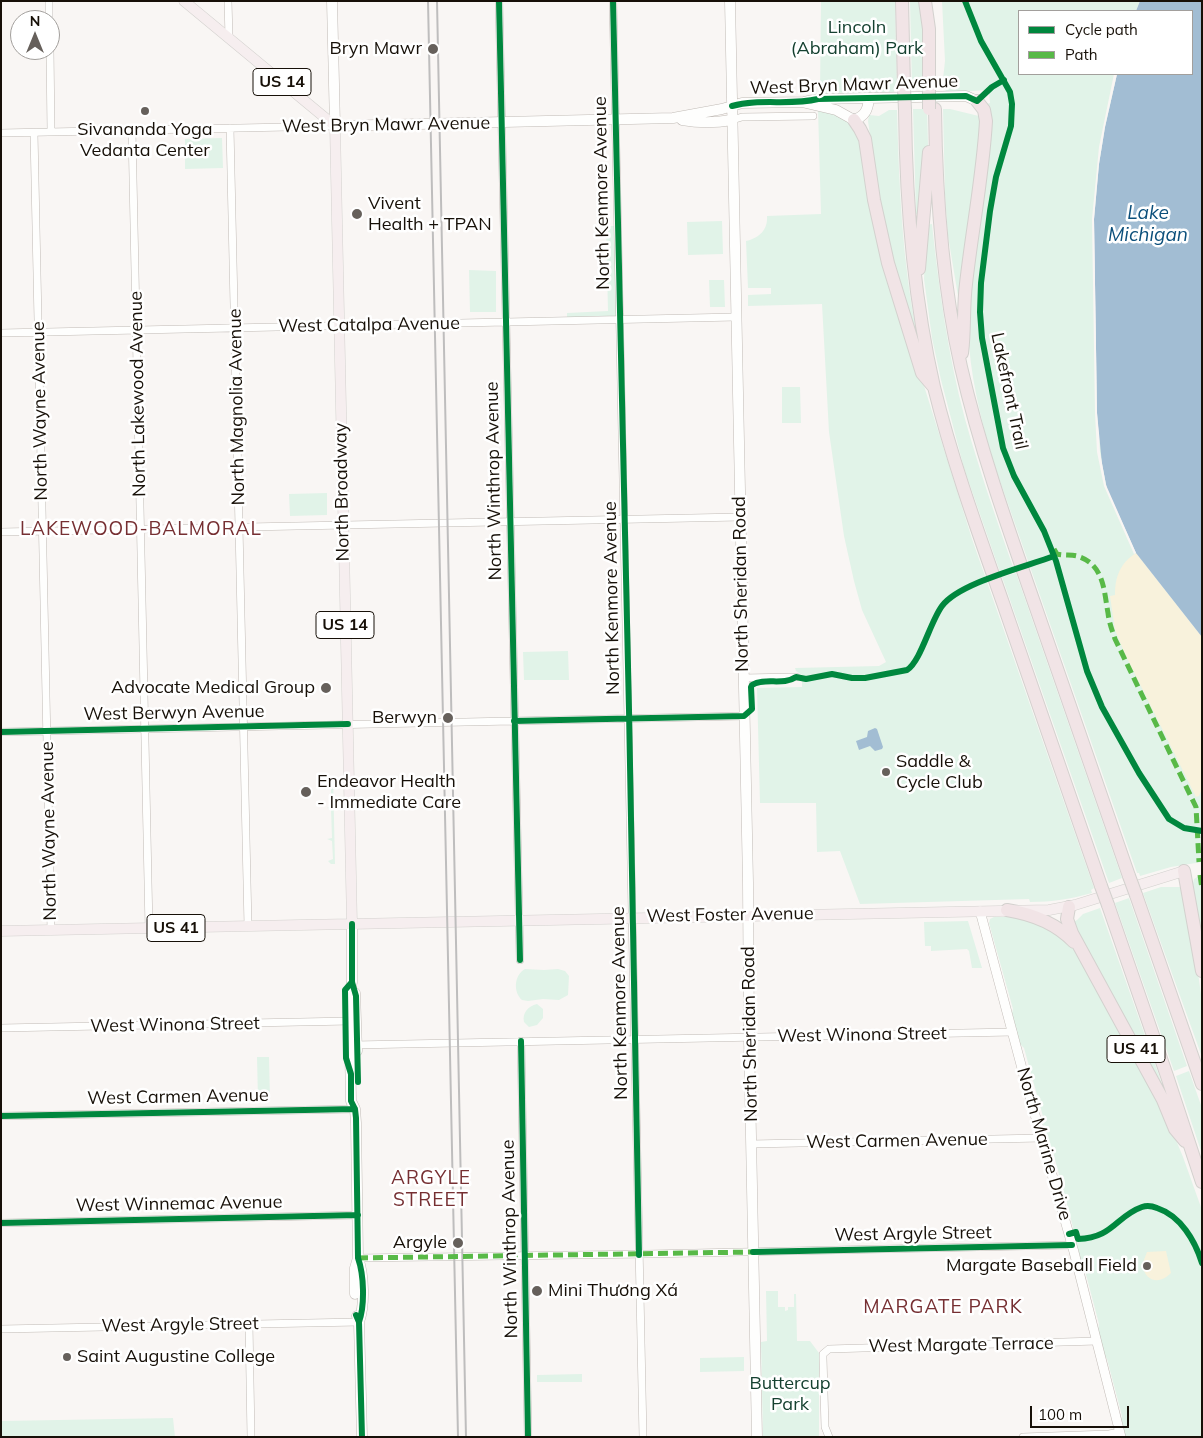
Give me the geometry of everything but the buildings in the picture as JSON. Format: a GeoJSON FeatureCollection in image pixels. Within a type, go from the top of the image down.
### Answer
{"type":"FeatureCollection","features":[{"type":"Feature","properties":{"kind":"highway"},"geometry":{"type":"LineString","coordinates":[[902,1],[909,224],[918,297],[935,388],[954,458],[976,526],[1190,1146]]}},
{"type":"Feature","properties":{"kind":"highway"},"geometry":{"type":"LineString","coordinates":[[925,1],[932,88]]}},
{"type":"Feature","properties":{"kind":"highway"},"geometry":{"type":"LineString","coordinates":[[918,297],[932,109],[932,1]]}},
{"type":"Feature","properties":{"kind":"highway"},"geometry":{"type":"LineString","coordinates":[[961,365],[966,282],[986,128],[985,113],[977,101]]}},
{"type":"Feature","properties":{"kind":"highway"},"geometry":{"type":"LineString","coordinates":[[932,109],[940,224],[950,309],[961,365],[991,479],[1202,1084]]}},
{"type":"Feature","properties":{"kind":"highway"},"geometry":{"type":"LineString","coordinates":[[854,120],[865,139],[881,236],[909,335],[922,373],[935,388]]}},
{"type":"Feature","properties":{"kind":"highway","name":"US 41"},"geometry":{"type":"LineString","coordinates":[[1184,870],[1202,971]]}},
{"type":"Feature","properties":{"kind":"highway"},"geometry":{"type":"LineString","coordinates":[[1069,907],[1067,921],[1081,951]]}},
{"type":"Feature","properties":{"kind":"highway","name":"US 41"},"geometry":{"type":"LineString","coordinates":[[1007,910],[1029,914],[1053,925],[1068,936],[1081,951],[1159,1092],[1175,1129],[1190,1146],[1202,1182]]}},
{"type":"Feature","properties":{"kind":"main road","name":"US 14"},"geometry":{"type":"LineString","coordinates":[[184,1],[335,126]]}},
{"type":"Feature","properties":{"kind":"main road","name":"North Broadway"},"geometry":{"type":"LineString","coordinates":[[332,1],[352,924],[352,982],[349,996],[350,1021],[354,1045]]}},
{"type":"Feature","properties":{"kind":"main road","name":"North Sheridan Road"},"geometry":{"type":"LineString","coordinates":[[730,1],[757,1437]]}},
{"type":"Feature","properties":{"kind":"main road","name":"West Bryn Mawr Avenue"},"geometry":{"type":"LineString","coordinates":[[335,126],[673,118],[742,103],[804,102],[818,99],[966,96],[977,101]]}},
{"type":"Feature","properties":{"kind":"main road"},"geometry":{"type":"LineString","coordinates":[[804,102],[836,110],[854,120],[866,113],[869,98]]}},
{"type":"Feature","properties":{"kind":"main road"},"geometry":{"type":"LineString","coordinates":[[673,118],[696,122],[732,120]]}},
{"type":"Feature","properties":{"kind":"main road","name":"West Foster Avenue"},"geometry":{"type":"LineString","coordinates":[[1,931],[1048,910],[1069,907],[1184,870]]}},
{"type":"Feature","properties":{"kind":"main road","name":"North Broadway"},"geometry":{"type":"LineString","coordinates":[[352,982],[356,996],[351,1100],[355,1109],[358,1258],[362,1268],[362,1313],[359,1322],[362,1437]]}},
{"type":"Feature","properties":{"kind":"street"},"geometry":{"type":"LineString","coordinates":[[228,1],[230,38]]}},
{"type":"Feature","properties":{"kind":"street","name":"North Winthrop Avenue"},"geometry":{"type":"LineString","coordinates":[[499,1],[520,960]]}},
{"type":"Feature","properties":{"kind":"street","name":"North Kenmore Avenue"},"geometry":{"type":"LineString","coordinates":[[613,1],[643,1437]]}},
{"type":"Feature","properties":{"kind":"street"},"geometry":{"type":"LineString","coordinates":[[50,60],[51,132]]}},
{"type":"Feature","properties":{"kind":"street","name":"West Bryn Mawr Avenue"},"geometry":{"type":"LineString","coordinates":[[732,120],[742,118],[813,116]]}},
{"type":"Feature","properties":{"kind":"street","name":"West Bryn Mawr Avenue"},"geometry":{"type":"LineString","coordinates":[[1,133],[335,126]]}},
{"type":"Feature","properties":{"kind":"street","name":"North Magnolia Avenue"},"geometry":{"type":"LineString","coordinates":[[230,128],[248,926]]}},
{"type":"Feature","properties":{"kind":"street","name":"North Lakewood Avenue"},"geometry":{"type":"LineString","coordinates":[[132,130],[149,928]]}},
{"type":"Feature","properties":{"kind":"street","name":"North Wayne Avenue"},"geometry":{"type":"LineString","coordinates":[[34,133],[52,930]]}},
{"type":"Feature","properties":{"kind":"street","name":"West Catalpa Avenue"},"geometry":{"type":"LineString","coordinates":[[1,333],[736,317]]}},
{"type":"Feature","properties":{"kind":"street"},"geometry":{"type":"LineString","coordinates":[[1,532],[740,517]]}},
{"type":"Feature","properties":{"kind":"street"},"geometry":{"type":"LineString","coordinates":[[743,678],[796,677]]}},
{"type":"Feature","properties":{"kind":"street","name":"West Berwyn Avenue"},"geometry":{"type":"LineString","coordinates":[[1,732],[744,716]]}},
{"type":"Feature","properties":{"kind":"street","name":"North Marine Drive"},"geometry":{"type":"LineString","coordinates":[[980,911],[1072,1245],[1120,1434]]}},
{"type":"Feature","properties":{"kind":"street","name":"West Winona Street"},"geometry":{"type":"LineString","coordinates":[[1,1028],[350,1021]]}},
{"type":"Feature","properties":{"kind":"street","name":"West Winona Street"},"geometry":{"type":"LineString","coordinates":[[354,1045],[1013,1032]]}},
{"type":"Feature","properties":{"kind":"street","name":"North Winthrop Avenue"},"geometry":{"type":"LineString","coordinates":[[521,1042],[528,1437]]}},
{"type":"Feature","properties":{"kind":"street","name":"West Carmen Avenue"},"geometry":{"type":"LineString","coordinates":[[1,1116],[355,1109]]}},
{"type":"Feature","properties":{"kind":"street","name":"West Carmen Avenue"},"geometry":{"type":"LineString","coordinates":[[751,1144],[1042,1138]]}},
{"type":"Feature","properties":{"kind":"street","name":"West Winnemac Avenue"},"geometry":{"type":"LineString","coordinates":[[1,1223],[358,1215]]}},
{"type":"Feature","properties":{"kind":"street","name":"West Argyle Street"},"geometry":{"type":"LineString","coordinates":[[358,1258],[1072,1245]]}},
{"type":"Feature","properties":{"kind":"street","name":"West Argyle Street"},"geometry":{"type":"LineString","coordinates":[[1,1329],[359,1322]]}},
{"type":"Feature","properties":{"kind":"street"},"geometry":{"type":"LineString","coordinates":[[249,1324],[250,1437]]}},
{"type":"Feature","properties":{"kind":"street","name":"West Margate Terrace"},"geometry":{"type":"LineString","coordinates":[[828,1436],[824,1427],[823,1358],[826,1351],[833,1348],[1097,1341]]}},
{"type":"Feature","properties":{"kind":"street"},"geometry":{"type":"LineString","coordinates":[[1023,1437],[1120,1434]]}},
{"type":"Feature","properties":{"kind":"green space","name":"Lincoln (Abraham) Park"},"geometry":{"type":"Polygon","coordinates":[[[821,1],[895,1],[897,88],[894,89],[894,92],[820,93],[821,1]]]}},
{"type":"Feature","properties":{"kind":"green space"},"geometry":{"type":"Polygon","coordinates":[[[910,1],[923,1],[924,89],[912,88],[910,1]]]}},
{"type":"Feature","properties":{"kind":"green space","name":"Lincoln (Abraham) Park"},"geometry":{"type":"Polygon","coordinates":[[[942,1],[1140,1],[1136,10],[1018,10],[1018,75],[1117,75],[1102,147],[1094,219],[1093,255],[1098,436],[1136,553],[1202,637],[1202,862],[1171,867],[1140,876],[1137,873],[992,458],[976,395],[968,330],[986,104],[990,103],[989,93],[986,90],[946,93],[945,88],[942,88],[945,61],[942,1]]]}},
{"type":"Feature","properties":{"kind":"green space"},"geometry":{"type":"Polygon","coordinates":[[[818,109],[830,111],[841,117],[858,133],[889,274],[972,539],[1094,888],[1091,890],[1092,893],[1061,900],[1038,902],[1030,902],[1029,899],[860,904],[840,851],[817,852],[816,803],[760,803],[757,688],[802,687],[802,675],[795,668],[879,666],[886,662],[862,610],[844,536],[829,432],[822,304],[748,306],[748,295],[771,294],[771,288],[748,288],[746,241],[762,233],[766,225],[767,216],[821,214],[818,109]]]}},
{"type":"Feature","properties":{"kind":"green space"},"geometry":{"type":"Polygon","coordinates":[[[913,109],[927,109],[928,144],[921,214],[916,214],[913,109]]]}},
{"type":"Feature","properties":{"kind":"green space"},"geometry":{"type":"Polygon","coordinates":[[[943,109],[983,117],[960,308],[948,236],[943,109]]]}},
{"type":"Feature","properties":{"kind":"green space"},"geometry":{"type":"Polygon","coordinates":[[[889,110],[897,110],[900,194],[905,251],[917,335],[886,240],[868,121],[869,115],[879,116],[889,110]]]}},
{"type":"Feature","properties":{"kind":"green space"},"geometry":{"type":"Polygon","coordinates":[[[222,138],[223,168],[185,169],[185,139],[222,138]]]}},
{"type":"Feature","properties":{"kind":"green space"},"geometry":{"type":"Polygon","coordinates":[[[722,221],[723,254],[688,255],[687,222],[722,221]]]}},
{"type":"Feature","properties":{"kind":"green space"},"geometry":{"type":"Polygon","coordinates":[[[932,224],[945,322],[959,395],[976,456],[1013,567],[1000,572],[964,468],[932,338],[924,279],[926,225],[932,224]]]}},
{"type":"Feature","properties":{"kind":"green space"},"geometry":{"type":"Polygon","coordinates":[[[606,226],[617,226],[618,317],[567,317],[567,313],[608,311],[606,226]]]}},
{"type":"Feature","properties":{"kind":"green space"},"geometry":{"type":"Polygon","coordinates":[[[469,270],[496,271],[496,312],[470,312],[469,270]]]}},
{"type":"Feature","properties":{"kind":"green space"},"geometry":{"type":"Polygon","coordinates":[[[709,280],[724,280],[725,307],[710,307],[709,280]]]}},
{"type":"Feature","properties":{"kind":"green space"},"geometry":{"type":"Polygon","coordinates":[[[782,387],[800,387],[801,423],[782,423],[782,387]]]}},
{"type":"Feature","properties":{"kind":"green space"},"geometry":{"type":"Polygon","coordinates":[[[327,493],[327,515],[290,516],[289,494],[327,493]]]}},
{"type":"Feature","properties":{"kind":"green space"},"geometry":{"type":"Polygon","coordinates":[[[1016,573],[1122,878],[1109,883],[1002,577],[1016,573]]]}},
{"type":"Feature","properties":{"kind":"green space"},"geometry":{"type":"Polygon","coordinates":[[[568,651],[569,680],[524,680],[523,652],[568,651]]]}},
{"type":"Feature","properties":{"kind":"green space"},"geometry":{"type":"Polygon","coordinates":[[[327,776],[333,776],[335,864],[331,864],[328,861],[333,859],[332,841],[327,839],[332,838],[331,809],[327,808],[331,806],[331,780],[327,780],[327,776]]]}},
{"type":"Feature","properties":{"kind":"green space"},"geometry":{"type":"Polygon","coordinates":[[[1202,874],[1202,945],[1192,888],[1194,879],[1202,874]]]}},
{"type":"Feature","properties":{"kind":"green space"},"geometry":{"type":"Polygon","coordinates":[[[1161,887],[1181,887],[1197,965],[1202,1002],[1202,1057],[1143,893],[1161,887]]]}},
{"type":"Feature","properties":{"kind":"green space"},"geometry":{"type":"Polygon","coordinates":[[[1129,898],[1187,1066],[1174,1071],[1115,903],[1129,898]]]}},
{"type":"Feature","properties":{"kind":"green space"},"geometry":{"type":"Polygon","coordinates":[[[1100,908],[1167,1098],[1071,923],[1083,914],[1100,908]]]}},
{"type":"Feature","properties":{"kind":"green space"},"geometry":{"type":"Polygon","coordinates":[[[994,917],[1017,917],[1046,925],[1078,952],[1171,1128],[1183,1157],[1202,1210],[1202,1437],[1125,1437],[1121,1421],[1122,1416],[1107,1359],[1100,1342],[1099,1324],[1083,1263],[1080,1260],[1072,1231],[1073,1227],[1052,1148],[1048,1145],[1042,1123],[1044,1120],[1024,1048],[1020,1044],[1012,1013],[1013,1009],[989,923],[990,919],[994,917]]]}},
{"type":"Feature","properties":{"kind":"green space"},"geometry":{"type":"Polygon","coordinates":[[[968,921],[982,968],[972,968],[967,949],[931,951],[931,946],[925,946],[924,922],[968,921]]]}},
{"type":"Feature","properties":{"kind":"green space"},"geometry":{"type":"Polygon","coordinates":[[[525,969],[558,969],[565,971],[569,976],[568,995],[559,1000],[522,1000],[517,993],[516,984],[519,975],[525,969]]]}},
{"type":"Feature","properties":{"kind":"green space"},"geometry":{"type":"Polygon","coordinates":[[[537,1004],[543,1009],[543,1018],[537,1025],[529,1027],[524,1022],[525,1013],[528,1008],[537,1004]]]}},
{"type":"Feature","properties":{"kind":"green space"},"geometry":{"type":"Polygon","coordinates":[[[257,1057],[269,1057],[270,1099],[258,1099],[257,1057]]]}},
{"type":"Feature","properties":{"kind":"green space"},"geometry":{"type":"Polygon","coordinates":[[[1189,1071],[1202,1108],[1202,1154],[1176,1076],[1189,1071]]]}},
{"type":"Feature","properties":{"kind":"green space","name":"Buttercup Park"},"geometry":{"type":"Polygon","coordinates":[[[766,1291],[778,1291],[778,1307],[785,1307],[785,1311],[788,1310],[788,1307],[794,1307],[794,1294],[796,1294],[797,1341],[810,1341],[819,1353],[819,1436],[817,1437],[763,1437],[761,1342],[767,1341],[766,1291]]]}},
{"type":"Feature","properties":{"kind":"green space"},"geometry":{"type":"Polygon","coordinates":[[[744,1357],[744,1371],[700,1372],[700,1358],[744,1357]]]}},
{"type":"Feature","properties":{"kind":"green space"},"geometry":{"type":"Polygon","coordinates":[[[582,1374],[582,1382],[537,1382],[537,1375],[582,1374]]]}},
{"type":"Feature","properties":{"kind":"green space"},"geometry":{"type":"Polygon","coordinates":[[[173,1418],[175,1437],[1,1437],[1,1421],[173,1418]]]}},
{"type":"Feature","properties":{"kind":"sand"},"geometry":{"type":"Polygon","coordinates":[[[1136,553],[1202,637],[1202,789],[1199,796],[1196,797],[1115,630],[1110,596],[1115,595],[1117,576],[1122,566],[1136,553]]]}},
{"type":"Feature","properties":{"kind":"sand"},"geometry":{"type":"Polygon","coordinates":[[[1166,1251],[1171,1273],[1158,1280],[1150,1278],[1142,1265],[1147,1252],[1166,1251]]]}},
{"type":"Feature","properties":{"kind":"water","name":"Lake Michigan"},"geometry":{"type":"Polygon","coordinates":[[[1140,1],[1202,1],[1202,637],[1136,553],[1107,489],[1102,464],[1097,413],[1094,219],[1099,164],[1117,75],[1193,75],[1193,10],[1136,10],[1140,1]]]}},
{"type":"Feature","properties":{"kind":"water"},"geometry":{"type":"Polygon","coordinates":[[[875,728],[883,747],[882,749],[875,751],[870,746],[859,750],[856,741],[867,737],[868,731],[875,728]]]}},
{"type":"Feature","properties":{"kind":"pier"},"geometry":{"type":"Polygon","coordinates":[[[1114,75],[1117,75],[1099,164],[1094,219],[1097,413],[1100,452],[1106,485],[1136,553],[1134,554],[1104,486],[1097,452],[1092,219],[1099,147],[1114,75]]]}},
{"type":"Feature","properties":{"kind":"railway"},"geometry":{"type":"LineString","coordinates":[[428,1],[458,1437]]}},
{"type":"Feature","properties":{"kind":"railway"},"geometry":{"type":"LineString","coordinates":[[437,1],[466,1437]]}},
{"type":"Feature","properties":{"kind":"marked path"},"geometry":{"type":"LineString","coordinates":[[1054,549],[1057,554],[1077,556],[1088,561],[1094,566],[1102,580],[1109,620],[1115,639],[1196,807],[1199,862]]}},
{"type":"Feature","properties":{"kind":"marked path"},"geometry":{"type":"LineString","coordinates":[[1200,875],[1202,889]]}},
{"type":"Feature","properties":{"kind":"marked path"},"geometry":{"type":"LineString","coordinates":[[358,1258],[753,1252]]}},
{"type":"Feature","properties":{"kind":"cycle path"},"geometry":{"type":"LineString","coordinates":[[499,1],[520,960]]}},
{"type":"Feature","properties":{"kind":"cycle path"},"geometry":{"type":"LineString","coordinates":[[613,1],[639,1255]]}},
{"type":"Feature","properties":{"kind":"cycle path","name":"Lakefront Trail"},"geometry":{"type":"LineString","coordinates":[[965,1],[981,41],[1010,92],[1012,104],[1011,126],[996,177],[990,211],[981,283],[980,312],[982,338],[1003,448],[1014,476],[1044,531],[1056,561],[1087,671],[1102,707],[1139,773],[1169,819],[1184,828],[1202,831]]}},
{"type":"Feature","properties":{"kind":"cycle path"},"geometry":{"type":"LineString","coordinates":[[732,106],[818,99],[966,96],[977,101],[992,87],[1004,80]]}},
{"type":"Feature","properties":{"kind":"cycle path"},"geometry":{"type":"LineString","coordinates":[[514,721],[744,716],[752,709],[751,687],[757,683],[785,681],[796,677],[806,679],[832,674],[852,678],[865,678],[907,670],[917,658],[942,606],[951,598],[977,583],[1054,556]]}},
{"type":"Feature","properties":{"kind":"cycle path"},"geometry":{"type":"LineString","coordinates":[[1,732],[348,724]]}},
{"type":"Feature","properties":{"kind":"cycle path"},"geometry":{"type":"LineString","coordinates":[[352,924],[352,982],[356,996],[358,1082]]}},
{"type":"Feature","properties":{"kind":"cycle path"},"geometry":{"type":"LineString","coordinates":[[352,982],[345,990],[346,1058],[351,1074],[351,1101],[355,1109],[356,1118],[358,1258],[362,1273],[363,1290],[359,1322]]}},
{"type":"Feature","properties":{"kind":"cycle path"},"geometry":{"type":"LineString","coordinates":[[521,1041],[528,1437]]}},
{"type":"Feature","properties":{"kind":"cycle path"},"geometry":{"type":"LineString","coordinates":[[1,1116],[355,1109]]}},
{"type":"Feature","properties":{"kind":"cycle path"},"geometry":{"type":"LineString","coordinates":[[1069,1234],[1076,1232],[1078,1239],[1099,1235],[1133,1211],[1144,1206],[1152,1206],[1166,1212],[1180,1223],[1191,1238],[1202,1263]]}},
{"type":"Feature","properties":{"kind":"cycle path"},"geometry":{"type":"LineString","coordinates":[[1,1223],[358,1215]]}},
{"type":"Feature","properties":{"kind":"cycle path"},"geometry":{"type":"LineString","coordinates":[[753,1252],[1072,1245]]}},
{"type":"Feature","properties":{"kind":"cycle path"},"geometry":{"type":"LineString","coordinates":[[356,1315],[359,1322],[362,1437]]}},
{"type":"Feature","properties":{"kind":"place","name":"Bryn Mawr"},"geometry":{"type":"Point","coordinates":[433,49]}},
{"type":"Feature","properties":{"kind":"place","name":"Sivananda Yoga Vedanta Center"},"geometry":{"type":"Point","coordinates":[145,111]}},
{"type":"Feature","properties":{"kind":"place","name":"Vivent Health + TPAN"},"geometry":{"type":"Point","coordinates":[357,214]}},
{"type":"Feature","properties":{"kind":"place","name":"Advocate Medical Group"},"geometry":{"type":"Point","coordinates":[326,688]}},
{"type":"Feature","properties":{"kind":"place","name":"Berwyn"},"geometry":{"type":"Point","coordinates":[448,718]}},
{"type":"Feature","properties":{"kind":"place","name":"Saddle & Cycle Club"},"geometry":{"type":"Point","coordinates":[886,772]}},
{"type":"Feature","properties":{"kind":"place","name":"Endeavor Health - Immediate Care"},"geometry":{"type":"Point","coordinates":[306,792]}},
{"type":"Feature","properties":{"kind":"place","name":"Argyle"},"geometry":{"type":"Point","coordinates":[458,1243]}},
{"type":"Feature","properties":{"kind":"place","name":"Margate Baseball Field"},"geometry":{"type":"Point","coordinates":[1147,1266]}},
{"type":"Feature","properties":{"kind":"place","name":"Mini Thương Xá"},"geometry":{"type":"Point","coordinates":[537,1291]}},
{"type":"Feature","properties":{"kind":"place","name":"Saint Augustine College"},"geometry":{"type":"Point","coordinates":[67,1357]}},
{"type":"Feature","properties":{"kind":"district","name":"LAKEWOOD-BALMORAL"},"geometry":{"type":"Point","coordinates":[141,529]}},
{"type":"Feature","properties":{"kind":"district","name":"ARGYLE STREET"},"geometry":{"type":"Point","coordinates":[431,1189]}},
{"type":"Feature","properties":{"kind":"district","name":"MARGATE PARK"},"geometry":{"type":"Point","coordinates":[943,1307]}}]}
